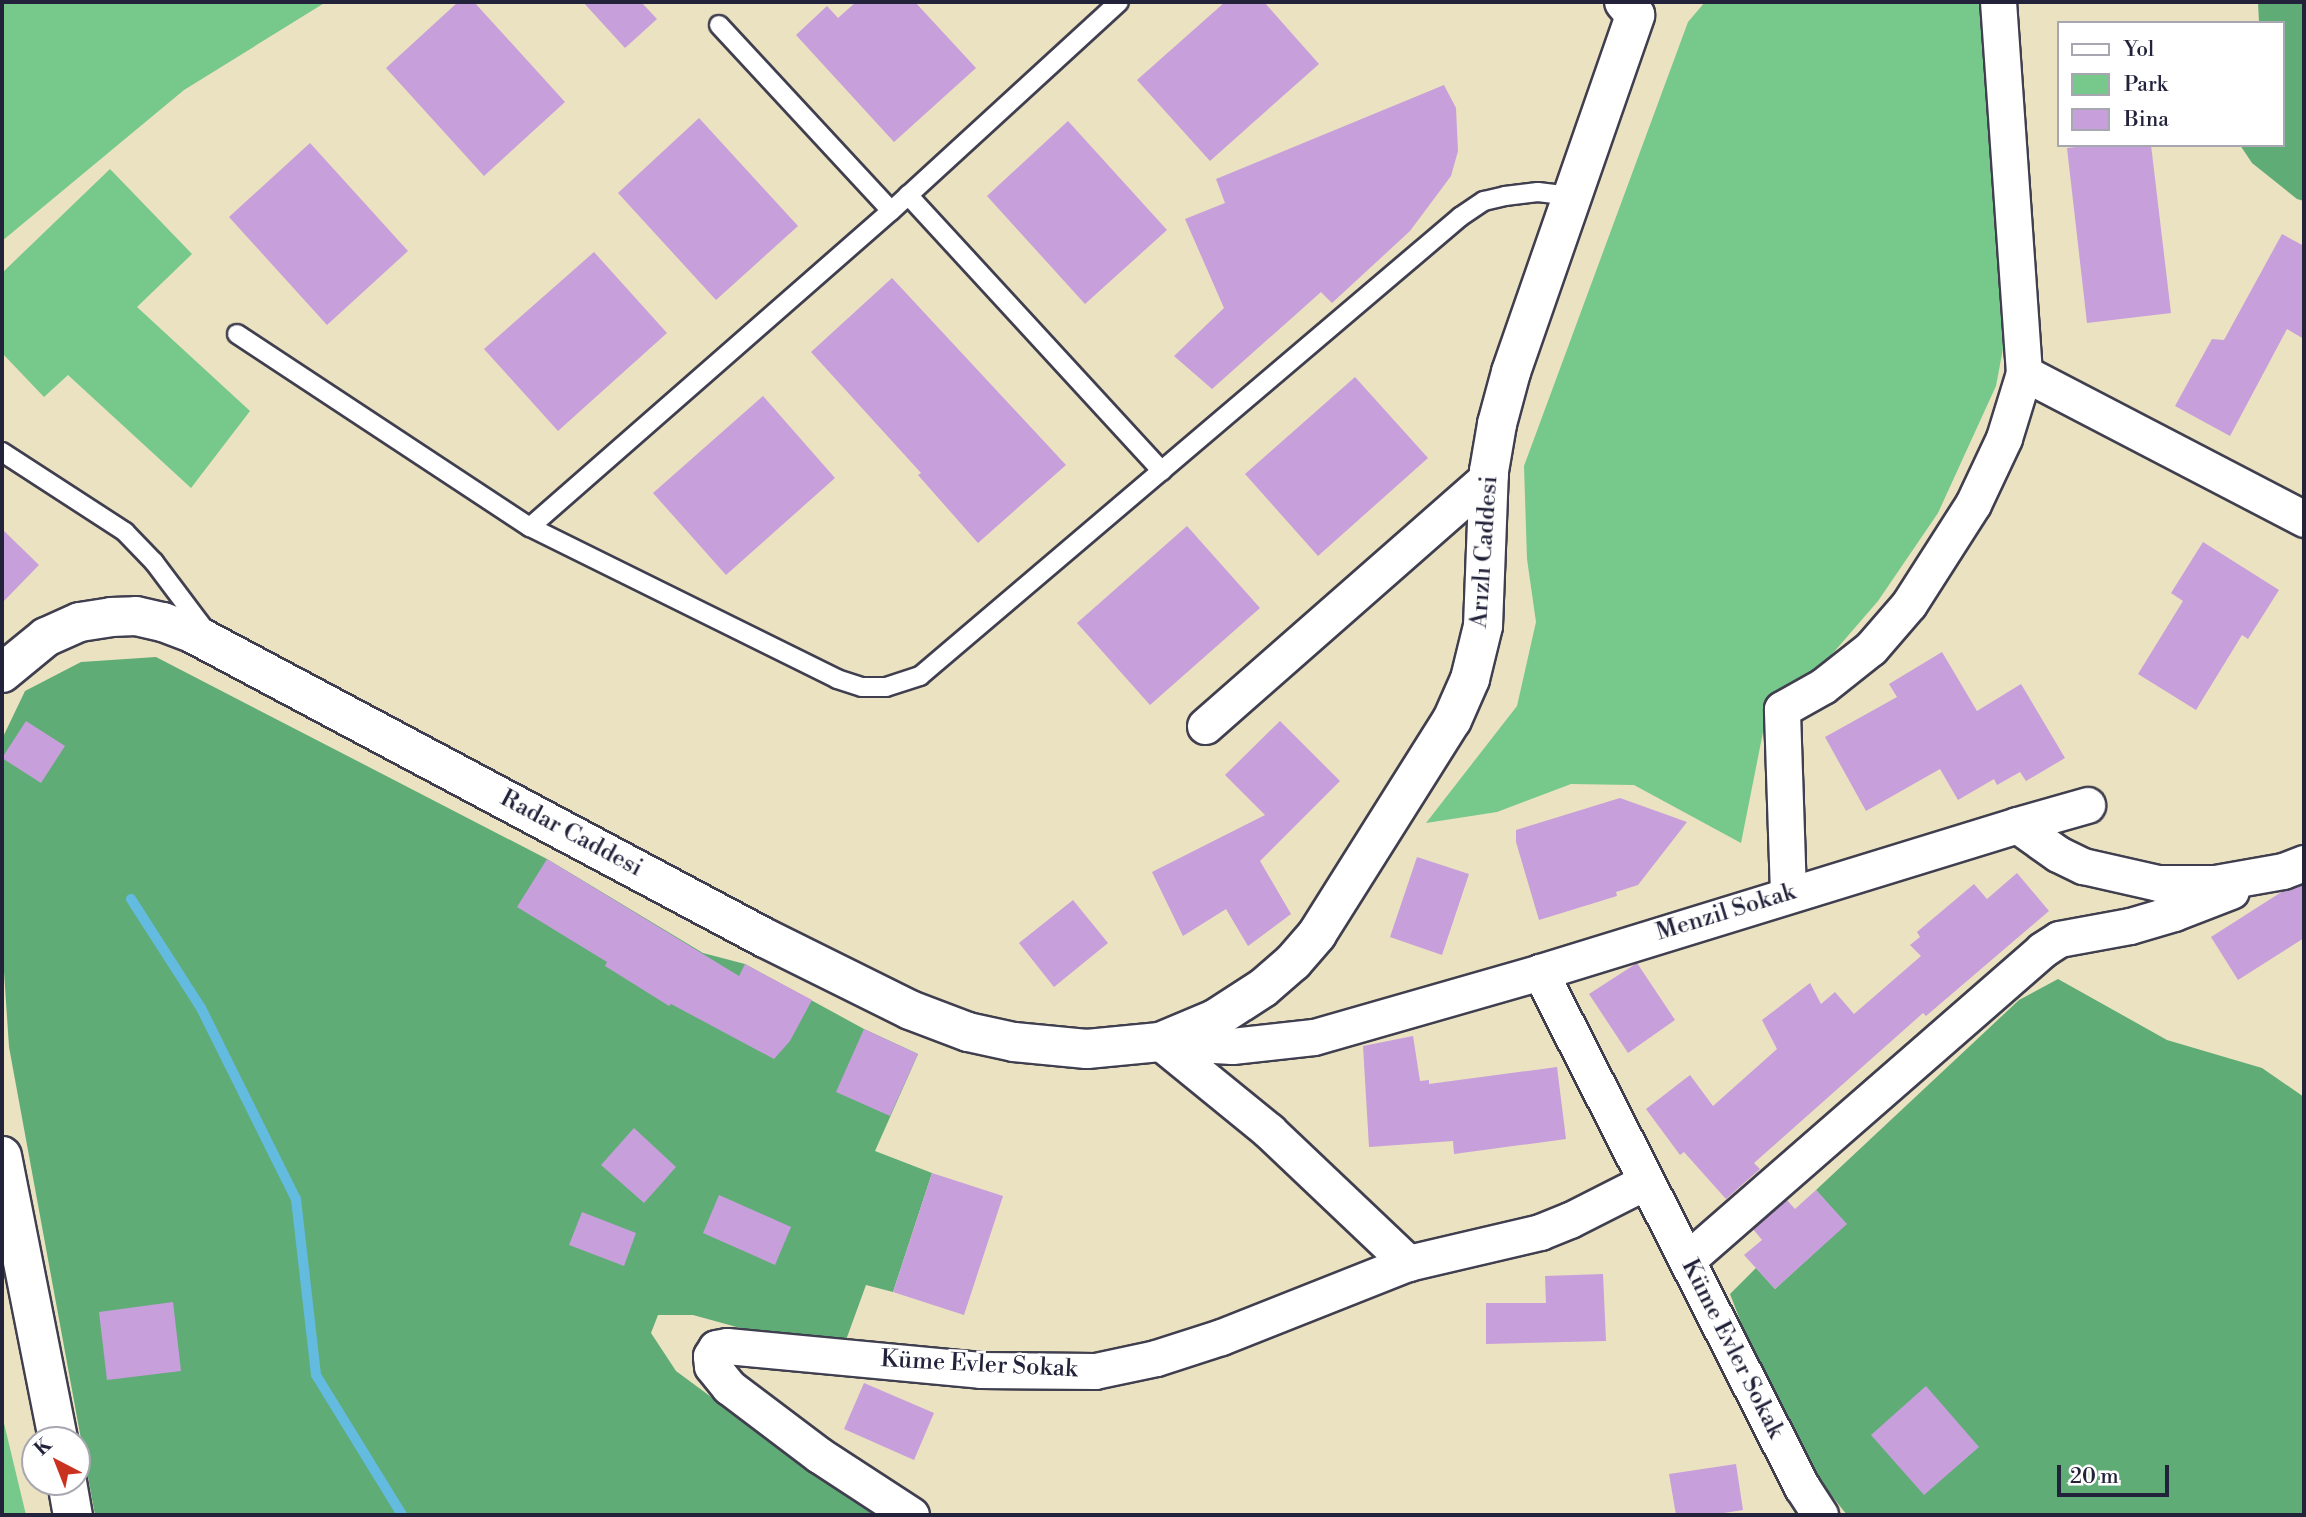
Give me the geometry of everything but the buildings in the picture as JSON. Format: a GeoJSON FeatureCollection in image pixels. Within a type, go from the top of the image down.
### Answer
{"type":"FeatureCollection","features":[{"type":"Feature","properties":{"kind":"street"},"geometry":{"type":"LineString","coordinates":[[1788,893],[1782,709],[1824,686],[1871,648],[1909,604],[1973,504],[2004,438],[2024,373],[1998,2]]}},
{"type":"Feature","properties":{"kind":"street","name":"Arızlı Caddesi"},"geometry":{"type":"LineString","coordinates":[[1160,1042],[1214,1020],[1264,988],[1293,962],[1317,934],[1452,720],[1470,679],[1483,626],[1490,476],[1497,424],[1511,372],[1573,197],[1635,6]]}},
{"type":"Feature","properties":{"kind":"street"},"geometry":{"type":"LineString","coordinates":[[2024,373],[2304,519]]}},
{"type":"Feature","properties":{"kind":"street"},"geometry":{"type":"LineString","coordinates":[[1205,726],[1490,476]]}},
{"type":"Feature","properties":{"kind":"street","name":"Radar Caddesi"},"geometry":{"type":"LineString","coordinates":[[2,673],[46,637],[80,622],[136,616],[163,622],[218,647],[765,938],[910,1010],[968,1032],[1014,1042],[1087,1049],[1160,1042]]}},
{"type":"Feature","properties":{"kind":"street","name":"Menzil Sokak"},"geometry":{"type":"LineString","coordinates":[[1160,1042],[1232,1046],[1314,1037],[1540,972],[1788,893],[2087,805]]}},
{"type":"Feature","properties":{"kind":"street"},"geometry":{"type":"LineString","coordinates":[[2017,825],[2058,854],[2083,866],[2158,883],[2215,884],[2294,867]]}},
{"type":"Feature","properties":{"kind":"street"},"geometry":{"type":"LineString","coordinates":[[1687,1260],[2042,950],[2079,933],[2130,926],[2174,913],[2294,867],[2304,839]]}},
{"type":"Feature","properties":{"kind":"street","name":"Küme Evler Sokak"},"geometry":{"type":"LineString","coordinates":[[1540,972],[1820,1515]]}},
{"type":"Feature","properties":{"kind":"street"},"geometry":{"type":"LineString","coordinates":[[1160,1042],[1269,1131],[1408,1263]]}},
{"type":"Feature","properties":{"kind":"street"},"geometry":{"type":"LineString","coordinates":[[2,1156],[55,1426]]}},
{"type":"Feature","properties":{"kind":"street","name":"Küme Evler Sokak"},"geometry":{"type":"LineString","coordinates":[[911,1515],[819,1455],[729,1387],[712,1366],[711,1356],[716,1348],[727,1346],[980,1370],[1095,1371],[1156,1358],[1221,1337],[1408,1263],[1540,1232],[1646,1182]]}},
{"type":"Feature","properties":{"kind":"street"},"geometry":{"type":"LineString","coordinates":[[69,1496],[74,1515]]}},
{"type":"Feature","properties":{"kind":"lane"},"geometry":{"type":"LineString","coordinates":[[530,527],[891,211],[1119,2]]}},
{"type":"Feature","properties":{"kind":"lane"},"geometry":{"type":"LineString","coordinates":[[719,25],[891,211]]}},
{"type":"Feature","properties":{"kind":"lane"},"geometry":{"type":"LineString","coordinates":[[237,334],[530,527],[836,679],[863,687],[886,687],[920,676],[1460,217],[1484,201],[1505,196],[1538,192],[1573,197]]}},
{"type":"Feature","properties":{"kind":"lane"},"geometry":{"type":"LineString","coordinates":[[908,195],[1162,471]]}},
{"type":"Feature","properties":{"kind":"lane"},"geometry":{"type":"LineString","coordinates":[[2,452],[125,532],[155,562],[218,647]]}},
{"type":"Feature","properties":{"kind":"green space"},"geometry":{"type":"Polygon","coordinates":[[[2,2],[326,2],[184,90],[2,241],[2,2]]]}},
{"type":"Feature","properties":{"kind":"green space"},"geometry":{"type":"Polygon","coordinates":[[[1705,2],[1984,2],[2004,343],[1996,386],[1938,513],[1878,601],[1827,660],[1768,707],[1741,843],[1634,785],[1571,784],[1497,812],[1426,823],[1517,706],[1536,622],[1527,559],[1524,466],[1688,22],[1705,2]]]}},
{"type":"Feature","properties":{"kind":"green space"},"geometry":{"type":"Polygon","coordinates":[[[2258,2],[2304,2],[2304,201],[2297,199],[2252,163],[2241,147],[2285,147],[2285,21],[2259,21],[2258,2]]]}},
{"type":"Feature","properties":{"kind":"green space"},"geometry":{"type":"Polygon","coordinates":[[[110,169],[192,254],[137,307],[250,411],[191,488],[68,375],[44,397],[2,353],[2,273],[110,169]]]}},
{"type":"Feature","properties":{"kind":"green space"},"geometry":{"type":"Polygon","coordinates":[[[156,657],[547,859],[703,953],[745,964],[864,1029],[918,1054],[875,1151],[932,1173],[893,1292],[866,1285],[846,1340],[777,1338],[693,1315],[658,1315],[651,1333],[676,1371],[779,1447],[882,1515],[95,1515],[91,1493],[91,1426],[79,1426],[9,1047],[2,942],[2,739],[25,691],[81,662],[156,657]]]}},
{"type":"Feature","properties":{"kind":"green space"},"geometry":{"type":"Polygon","coordinates":[[[2058,979],[2167,1040],[2262,1068],[2304,1097],[2304,1515],[1847,1515],[1820,1481],[1745,1333],[1730,1294],[1756,1268],[1775,1289],[1846,1224],[1816,1190],[2019,1000],[2058,979]]]}},
{"type":"Feature","properties":{"kind":"green space"},"geometry":{"type":"Polygon","coordinates":[[[2,1415],[26,1515],[2,1515],[2,1415]]]}},
{"type":"Feature","properties":{"kind":"waterway"},"geometry":{"type":"LineString","coordinates":[[131,899],[201,1008],[296,1199],[316,1375],[402,1515]]}}]}
